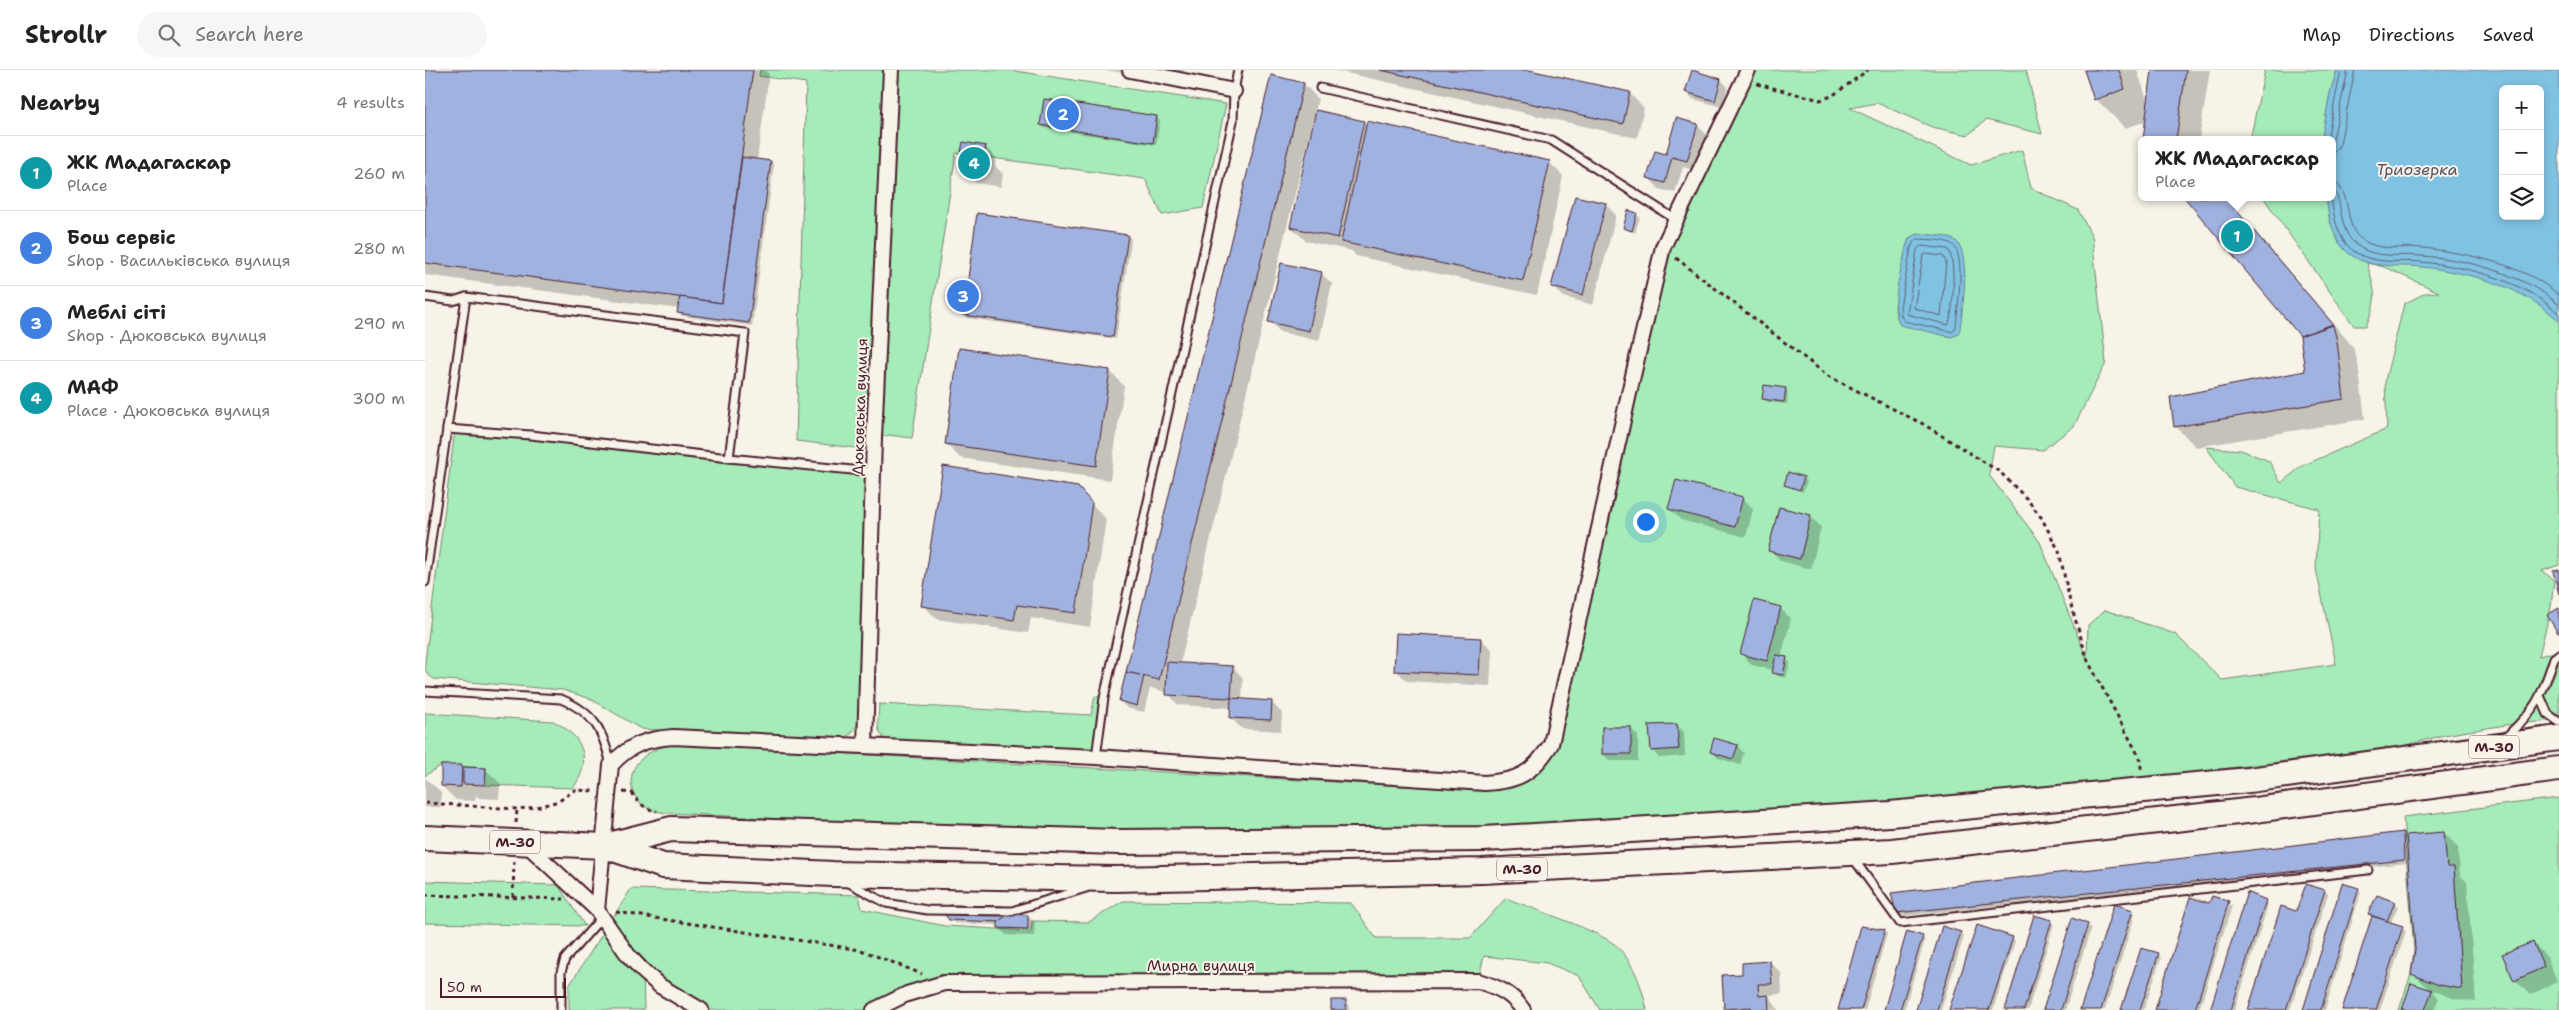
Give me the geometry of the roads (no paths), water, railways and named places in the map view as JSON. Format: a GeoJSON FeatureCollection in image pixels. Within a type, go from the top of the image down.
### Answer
{"type":"FeatureCollection","features":[{"type":"Feature","properties":{"kind":"highway","name":"М-30"},"geometry":{"type":"LineString","coordinates":[[605,846],[671,829],[1118,842],[1484,839],[1900,813],[2249,780],[2559,738]]}},
{"type":"Feature","properties":{"kind":"highway","name":"М-30"},"geometry":{"type":"LineString","coordinates":[[425,838],[605,846],[663,866],[833,874],[1115,879],[1483,871],[1892,850],[2255,810],[2559,769]]}},
{"type":"Feature","properties":{"kind":"street","name":"Дюковська вулиця"},"geometry":{"type":"LineString","coordinates":[[865,746],[873,472],[891,70]]}},
{"type":"Feature","properties":{"kind":"street"},"geometry":{"type":"LineString","coordinates":[[1130,70],[1234,91]]}},
{"type":"Feature","properties":{"kind":"street"},"geometry":{"type":"LineString","coordinates":[[599,913],[611,766],[635,744],[654,738],[673,737],[1096,757],[1485,783],[1503,782],[1521,777],[1539,764],[1551,744],[1631,380],[1663,248],[1675,219],[1746,75]]}},
{"type":"Feature","properties":{"kind":"street"},"geometry":{"type":"LineString","coordinates":[[525,842],[599,913],[627,955],[643,972],[660,986],[701,1010]]}},
{"type":"Feature","properties":{"kind":"street","name":"Мирна вулиця"},"geometry":{"type":"LineString","coordinates":[[873,1010],[907,994],[944,983],[1478,981],[1497,987],[1510,995],[1523,1010]]}},
{"type":"Feature","properties":{"kind":"lane"},"geometry":{"type":"LineString","coordinates":[[1096,757],[1104,698],[1233,120],[1234,91],[1238,70]]}},
{"type":"Feature","properties":{"kind":"lane"},"geometry":{"type":"LineString","coordinates":[[1319,88],[1551,140],[1675,219]]}},
{"type":"Feature","properties":{"kind":"lane"},"geometry":{"type":"LineString","coordinates":[[425,297],[453,301],[466,297],[745,333],[729,458]]}},
{"type":"Feature","properties":{"kind":"lane"},"geometry":{"type":"LineString","coordinates":[[425,582],[466,297]]}},
{"type":"Feature","properties":{"kind":"lane"},"geometry":{"type":"LineString","coordinates":[[447,429],[531,435],[729,458],[873,472]]}},
{"type":"Feature","properties":{"kind":"lane"},"geometry":{"type":"LineString","coordinates":[[2497,746],[2527,718],[2541,698],[2554,658],[2559,654]]}},
{"type":"Feature","properties":{"kind":"lane"},"geometry":{"type":"LineString","coordinates":[[425,691],[561,699],[585,712],[595,722],[602,734],[611,766]]}},
{"type":"Feature","properties":{"kind":"lane"},"geometry":{"type":"LineString","coordinates":[[2541,698],[2548,714],[2559,722]]}},
{"type":"Feature","properties":{"kind":"lane"},"geometry":{"type":"LineString","coordinates":[[1849,852],[1899,923],[2368,870]]}},
{"type":"Feature","properties":{"kind":"lane"},"geometry":{"type":"LineString","coordinates":[[833,874],[886,902],[927,910],[1012,911],[1115,879]]}},
{"type":"Feature","properties":{"kind":"lane"},"geometry":{"type":"LineString","coordinates":[[561,1010],[561,972],[565,959],[599,913]]}},
{"type":"Feature","properties":{"kind":"water","name":"Триозерка"},"geometry":{"type":"Polygon","coordinates":[[[2337,70],[2559,70],[2559,321],[2545,309],[2513,290],[2477,277],[2413,266],[2377,265],[2359,260],[2351,255],[2336,237],[2327,201],[2336,201],[2336,136],[2322,136],[2330,93],[2337,70]]]}},
{"type":"Feature","properties":{"kind":"water"},"geometry":{"type":"Polygon","coordinates":[[[1916,234],[1945,237],[1954,240],[1960,246],[1963,255],[1965,281],[1960,329],[1957,335],[1951,337],[1900,325],[1896,307],[1897,287],[1909,238],[1916,234]]]}},
{"type":"Feature","properties":{"kind":"place","name":"Бош сервіс"},"geometry":{"type":"Point","coordinates":[1063,114]}},
{"type":"Feature","properties":{"kind":"place","name":"МАФ"},"geometry":{"type":"Point","coordinates":[974,163]}},
{"type":"Feature","properties":{"kind":"place","name":"ЖК Мадагаскар"},"geometry":{"type":"Point","coordinates":[2237,236]}},
{"type":"Feature","properties":{"kind":"place","name":"Меблі сіті"},"geometry":{"type":"Point","coordinates":[963,296]}}]}
